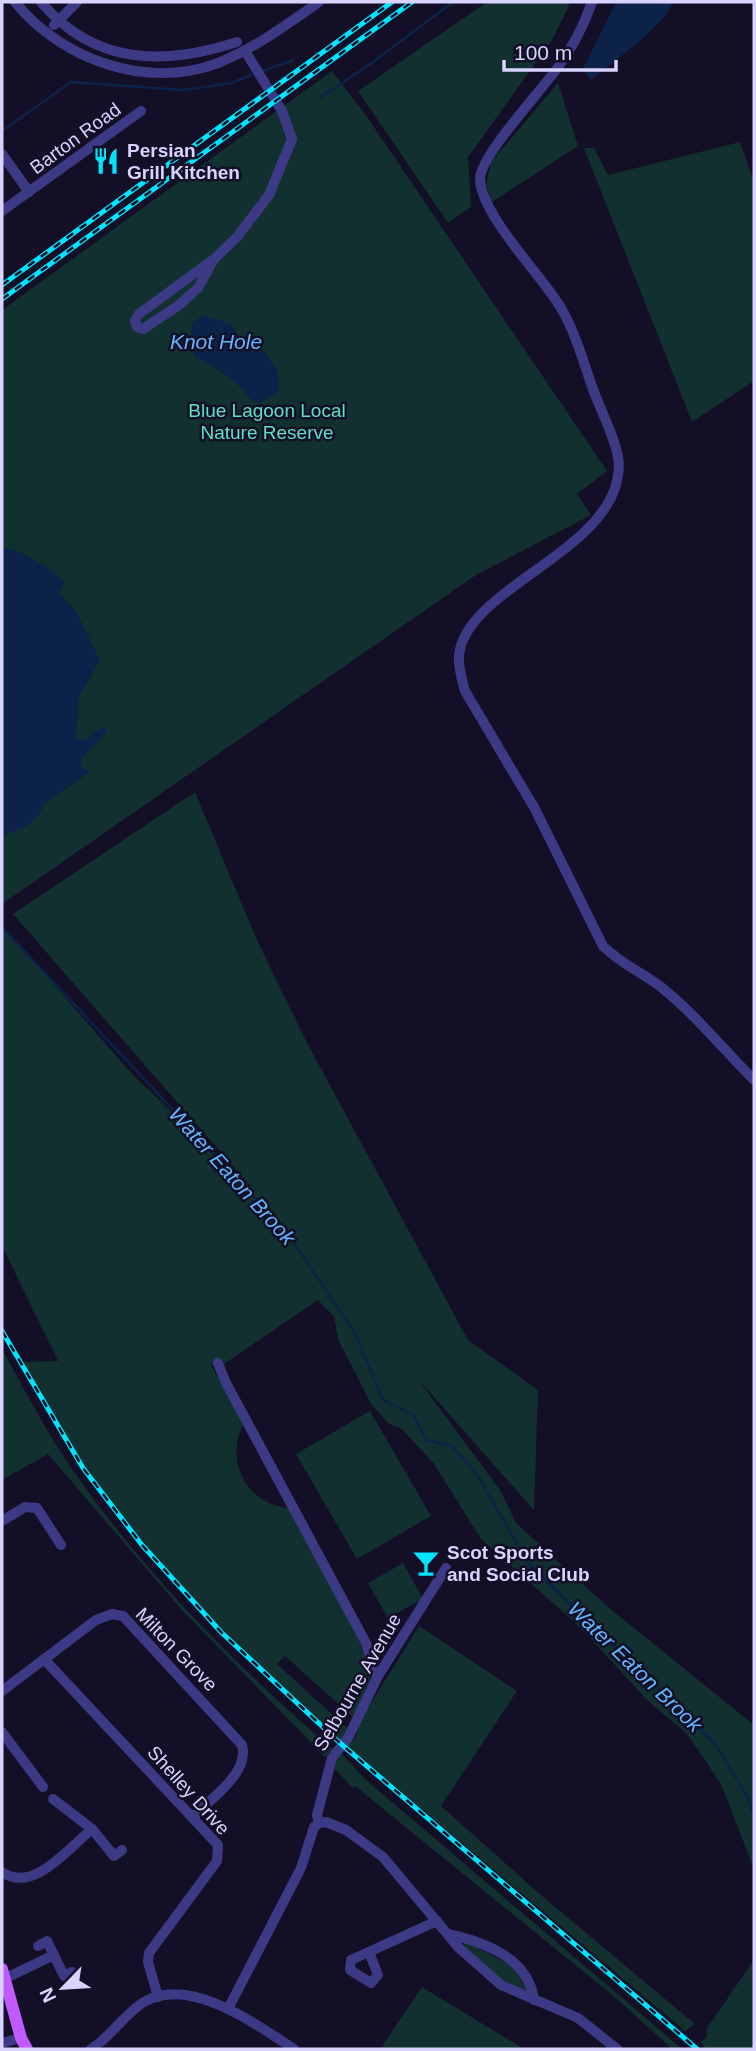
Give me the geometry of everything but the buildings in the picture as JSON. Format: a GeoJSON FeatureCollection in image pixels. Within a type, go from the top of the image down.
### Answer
{"type":"FeatureCollection","features":[{"type":"Feature","properties":{"kind":"main road"},"geometry":{"type":"LineString","coordinates":[[4,1974],[24,2044]]}},
{"type":"Feature","properties":{"kind":"street"},"geometry":{"type":"LineString","coordinates":[[15,2],[47,33],[87,57],[110,66],[141,72],[176,71],[215,64],[245,51],[319,2]]}},
{"type":"Feature","properties":{"kind":"street"},"geometry":{"type":"LineString","coordinates":[[41,2],[68,30],[109,49],[154,58],[174,57],[237,42]]}},
{"type":"Feature","properties":{"kind":"street"},"geometry":{"type":"LineString","coordinates":[[47,33],[77,2]]}},
{"type":"Feature","properties":{"kind":"street"},"geometry":{"type":"LineString","coordinates":[[592,2],[573,44],[492,152],[480,177],[486,206],[558,302],[612,440],[619,470],[615,488],[595,525],[491,606],[474,623],[461,648],[460,671],[465,691],[535,809],[604,946],[618,961],[668,994],[754,1080]]}},
{"type":"Feature","properties":{"kind":"street"},"geometry":{"type":"LineString","coordinates":[[214,259],[198,288],[179,305],[143,329],[137,327],[135,321],[139,314],[214,259],[259,211],[292,139],[282,111],[245,51]]}},
{"type":"Feature","properties":{"kind":"street"},"geometry":{"type":"LineString","coordinates":[[174,57],[176,71]]}},
{"type":"Feature","properties":{"kind":"street","name":"Barton Road"},"geometry":{"type":"LineString","coordinates":[[2,211],[141,111]]}},
{"type":"Feature","properties":{"kind":"street","name":"Barton Road"},"geometry":{"type":"LineString","coordinates":[[2,154],[29,192]]}},
{"type":"Feature","properties":{"kind":"street"},"geometry":{"type":"LineString","coordinates":[[218,1363],[225,1381],[360,1631],[373,1669],[379,1676]]}},
{"type":"Feature","properties":{"kind":"street"},"geometry":{"type":"LineString","coordinates":[[2,1521],[25,1507],[37,1508],[61,1545]]}},
{"type":"Feature","properties":{"kind":"street","name":"Selbourne Avenue"},"geometry":{"type":"LineString","coordinates":[[228,2009],[301,1868],[314,1826],[319,1823],[317,1815],[330,1762],[348,1738],[379,1676],[446,1568]]}},
{"type":"Feature","properties":{"kind":"street","name":"Milton Grove"},"geometry":{"type":"LineString","coordinates":[[2,1691],[104,1615],[122,1616],[130,1621],[242,1745],[244,1753],[239,1770],[193,1817]]}},
{"type":"Feature","properties":{"kind":"street","name":"Shelley Drive"},"geometry":{"type":"LineString","coordinates":[[44,1660],[213,1838],[220,1853],[217,1861],[149,1953],[148,1962],[158,1997]]}},
{"type":"Feature","properties":{"kind":"street"},"geometry":{"type":"LineString","coordinates":[[2,1732],[43,1787]]}},
{"type":"Feature","properties":{"kind":"street"},"geometry":{"type":"LineString","coordinates":[[53,1799],[92,1829],[114,1856],[122,1850]]}},
{"type":"Feature","properties":{"kind":"street"},"geometry":{"type":"LineString","coordinates":[[319,1823],[326,1822],[346,1830],[383,1857],[459,1948],[500,1985],[578,2018],[617,2049]]}},
{"type":"Feature","properties":{"kind":"street"},"geometry":{"type":"LineString","coordinates":[[2,1872],[21,1879],[38,1874],[92,1829]]}},
{"type":"Feature","properties":{"kind":"street"},"geometry":{"type":"LineString","coordinates":[[369,1952],[437,1920]]}},
{"type":"Feature","properties":{"kind":"street"},"geometry":{"type":"LineString","coordinates":[[448,1934],[486,1944],[513,1962],[533,1987],[534,2000]]}},
{"type":"Feature","properties":{"kind":"street"},"geometry":{"type":"LineString","coordinates":[[38,1945],[47,1941],[64,1976],[72,1972]]}},
{"type":"Feature","properties":{"kind":"street"},"geometry":{"type":"LineString","coordinates":[[4,1974],[54,1955]]}},
{"type":"Feature","properties":{"kind":"street"},"geometry":{"type":"LineString","coordinates":[[91,2049],[144,2002],[158,1997],[196,1997],[228,2009],[293,2049]]}},
{"type":"Feature","properties":{"kind":"street"},"geometry":{"type":"LineString","coordinates":[[2,2043],[24,2044]]}},
{"type":"Feature","properties":{"kind":"green space"},"geometry":{"type":"Polygon","coordinates":[[[487,2],[571,2],[552,40],[468,157],[471,207],[448,223],[358,91],[487,2]]]}},
{"type":"Feature","properties":{"kind":"green space","name":"Blue Lagoon Local Nature Reserve"},"geometry":{"type":"Polygon","coordinates":[[[332,71],[365,114],[607,471],[577,494],[591,515],[476,575],[2,904],[2,310],[332,71]]]}},
{"type":"Feature","properties":{"kind":"green space"},"geometry":{"type":"Polygon","coordinates":[[[558,83],[578,146],[492,202],[486,184],[491,162],[558,83]]]}},
{"type":"Feature","properties":{"kind":"green space"},"geometry":{"type":"Polygon","coordinates":[[[740,142],[754,182],[754,381],[692,422],[584,148],[594,148],[608,175],[740,142]]]}},
{"type":"Feature","properties":{"kind":"green space"},"geometry":{"type":"Polygon","coordinates":[[[195,792],[256,938],[306,1041],[468,1340],[538,1390],[534,1510],[418,1379],[500,1490],[516,1523],[608,1607],[754,1725],[754,1869],[721,1784],[688,1735],[647,1700],[583,1630],[481,1539],[434,1464],[402,1429],[388,1423],[371,1404],[338,1339],[334,1317],[318,1300],[224,1364],[211,1365],[243,1424],[237,1452],[238,1466],[243,1478],[261,1498],[273,1505],[288,1508],[359,1639],[371,1680],[353,1717],[285,1656],[277,1664],[347,1728],[342,1741],[240,1647],[145,1545],[80,1459],[23,1362],[58,1361],[2,1246],[2,925],[133,1075],[252,1188],[13,914],[195,792]]]}},
{"type":"Feature","properties":{"kind":"green space"},"geometry":{"type":"Polygon","coordinates":[[[2,1349],[61,1453],[111,1522],[200,1624],[297,1718],[331,1748],[335,1748],[325,1757],[181,1609],[48,1454],[2,1480],[2,1349]]]}},
{"type":"Feature","properties":{"kind":"green space"},"geometry":{"type":"Polygon","coordinates":[[[370,1411],[431,1516],[357,1559],[296,1454],[370,1411]]]}},
{"type":"Feature","properties":{"kind":"green space"},"geometry":{"type":"Polygon","coordinates":[[[403,1563],[423,1599],[388,1618],[368,1583],[403,1563]]]}},
{"type":"Feature","properties":{"kind":"green space"},"geometry":{"type":"Polygon","coordinates":[[[419,1626],[517,1691],[441,1806],[542,1896],[695,2024],[685,2031],[346,1745],[355,1739],[361,1719],[419,1626]]]}},
{"type":"Feature","properties":{"kind":"green space"},"geometry":{"type":"Polygon","coordinates":[[[340,1752],[366,1780],[680,2047],[686,2049],[672,2049],[616,1998],[355,1786],[353,1788],[332,1766],[340,1752]]]}},
{"type":"Feature","properties":{"kind":"green space"},"geometry":{"type":"Polygon","coordinates":[[[466,1941],[517,1969],[529,1986],[527,1992],[511,1987],[463,1947],[466,1941]]]}},
{"type":"Feature","properties":{"kind":"green space"},"geometry":{"type":"Polygon","coordinates":[[[754,1960],[754,2049],[707,2049],[700,2042],[706,2038],[707,2028],[754,1960]]]}},
{"type":"Feature","properties":{"kind":"green space"},"geometry":{"type":"Polygon","coordinates":[[[422,1987],[524,2049],[389,2049],[382,2046],[422,1987]]]}},
{"type":"Feature","properties":{"kind":"water"},"geometry":{"type":"Polygon","coordinates":[[[616,2],[673,2],[660,22],[591,80],[583,69],[616,2]]]}},
{"type":"Feature","properties":{"kind":"water","name":"Knot Hole"},"geometry":{"type":"Polygon","coordinates":[[[203,315],[231,324],[238,335],[254,340],[278,372],[278,392],[262,402],[252,401],[226,375],[194,357],[191,324],[203,315]]]}},
{"type":"Feature","properties":{"kind":"water"},"geometry":{"type":"Polygon","coordinates":[[[7,548],[38,562],[54,572],[64,583],[59,593],[76,611],[100,660],[79,697],[76,738],[87,740],[93,732],[104,727],[108,731],[81,759],[83,768],[90,772],[45,803],[38,817],[2,838],[2,549],[7,548]]]}},
{"type":"Feature","properties":{"kind":"waterway"},"geometry":{"type":"LineString","coordinates":[[321,97],[453,2]]}},
{"type":"Feature","properties":{"kind":"waterway","name":"Water Eaton Brook"},"geometry":{"type":"LineString","coordinates":[[262,71],[294,60]]}},
{"type":"Feature","properties":{"kind":"waterway","name":"Water Eaton Brook"},"geometry":{"type":"LineString","coordinates":[[2,131],[71,82],[183,90],[231,83],[251,75]]}},
{"type":"Feature","properties":{"kind":"waterway","name":"Water Eaton Brook"},"geometry":{"type":"LineString","coordinates":[[2,927],[285,1230],[355,1333],[383,1400],[413,1415],[427,1440],[451,1445],[476,1473],[528,1563],[716,1745],[747,1796],[754,1816]]}},
{"type":"Feature","properties":{"kind":"railway"},"geometry":{"type":"LineString","coordinates":[[2,285],[392,2]]}},
{"type":"Feature","properties":{"kind":"railway"},"geometry":{"type":"LineString","coordinates":[[2,299],[412,2]]}},
{"type":"Feature","properties":{"kind":"railway"},"geometry":{"type":"LineString","coordinates":[[2,1331],[83,1468],[142,1545],[221,1632],[340,1743],[697,2049]]}},
{"type":"Feature","properties":{"kind":"place","name":"Persian Grill Kitchen"},"geometry":{"type":"Point","coordinates":[106,161]}},
{"type":"Feature","properties":{"kind":"place","name":"Scot Sports and Social Club"},"geometry":{"type":"Point","coordinates":[426,1563]}}]}
